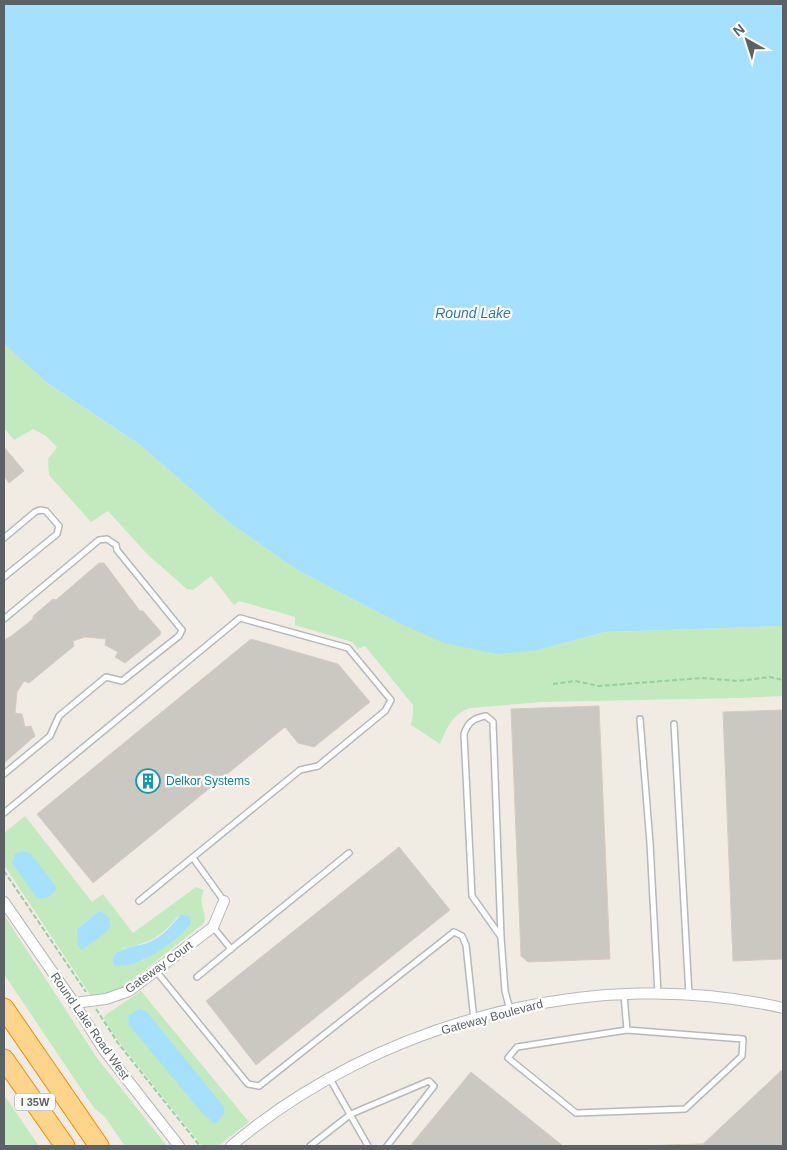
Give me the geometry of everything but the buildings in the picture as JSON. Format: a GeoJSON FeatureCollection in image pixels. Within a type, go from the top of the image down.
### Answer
{"type":"FeatureCollection","features":[{"type":"Feature","properties":{"kind":"highway","name":"I 35W"},"geometry":{"type":"LineString","coordinates":[[4,1008],[99,1146]]}},
{"type":"Feature","properties":{"kind":"highway","name":"I 35W"},"geometry":{"type":"LineString","coordinates":[[4,1059],[65,1146]]}},
{"type":"Feature","properties":{"kind":"highway"},"geometry":{"type":"LineString","coordinates":[[50,1075],[106,1146]]}},
{"type":"Feature","properties":{"kind":"street","name":"Gateway Court"},"geometry":{"type":"LineString","coordinates":[[74,1003],[106,999],[129,991],[213,927],[224,901]]}},
{"type":"Feature","properties":{"kind":"street","name":"Round Lake Road West"},"geometry":{"type":"LineString","coordinates":[[4,902],[104,1050],[179,1146]]}},
{"type":"Feature","properties":{"kind":"street","name":"Gateway Boulevard"},"geometry":{"type":"LineString","coordinates":[[231,1146],[286,1105],[330,1078],[373,1056],[405,1043],[510,1010],[549,1002],[624,994],[689,995],[759,1003],[783,1008]]}},
{"type":"Feature","properties":{"kind":"lane"},"geometry":{"type":"LineString","coordinates":[[4,538],[40,510],[46,511],[59,526],[57,534],[4,577]]}},
{"type":"Feature","properties":{"kind":"lane"},"geometry":{"type":"LineString","coordinates":[[4,619],[99,540],[107,539],[116,545],[117,550],[182,630],[179,636],[122,681],[106,677],[59,716],[50,736],[4,774]]}},
{"type":"Feature","properties":{"kind":"lane"},"geometry":{"type":"LineString","coordinates":[[4,813],[240,618],[348,648],[391,700],[385,711],[318,766],[300,770],[139,901]]}},
{"type":"Feature","properties":{"kind":"lane"},"geometry":{"type":"LineString","coordinates":[[501,937],[472,896],[464,734],[467,726],[476,718],[486,716],[493,722],[501,937],[505,991],[510,1010]]}},
{"type":"Feature","properties":{"kind":"lane"},"geometry":{"type":"LineString","coordinates":[[640,719],[650,843],[658,994]]}},
{"type":"Feature","properties":{"kind":"lane"},"geometry":{"type":"LineString","coordinates":[[674,724],[689,995]]}},
{"type":"Feature","properties":{"kind":"lane"},"geometry":{"type":"LineString","coordinates":[[197,977],[349,853]]}},
{"type":"Feature","properties":{"kind":"lane"},"geometry":{"type":"LineString","coordinates":[[193,858],[224,901]]}},
{"type":"Feature","properties":{"kind":"lane"},"geometry":{"type":"LineString","coordinates":[[213,927],[231,949]]}},
{"type":"Feature","properties":{"kind":"lane"},"geometry":{"type":"LineString","coordinates":[[156,971],[251,1086],[259,1086],[454,932],[462,936],[466,945],[474,1020]]}},
{"type":"Feature","properties":{"kind":"lane"},"geometry":{"type":"LineString","coordinates":[[624,994],[627,1030]]}},
{"type":"Feature","properties":{"kind":"lane"},"geometry":{"type":"LineString","coordinates":[[627,1030],[743,1039],[742,1056],[685,1109],[576,1113],[508,1058],[517,1047],[627,1030]]}},
{"type":"Feature","properties":{"kind":"lane"},"geometry":{"type":"LineString","coordinates":[[330,1078],[368,1146]]}},
{"type":"Feature","properties":{"kind":"lane"},"geometry":{"type":"LineString","coordinates":[[310,1146],[350,1114],[430,1081],[434,1086],[387,1146]]}},
{"type":"Feature","properties":{"kind":"path"},"geometry":{"type":"LineString","coordinates":[[553,684],[575,681],[599,686],[702,678],[738,681],[770,677],[783,680]]}},
{"type":"Feature","properties":{"kind":"green space"},"geometry":{"type":"Polygon","coordinates":[[[4,344],[46,382],[139,444],[231,524],[297,570],[399,623],[539,650],[605,632],[783,626],[783,696],[542,702],[470,708],[454,718],[440,744],[411,725],[413,705],[365,646],[358,649],[352,642],[295,625],[295,617],[239,601],[234,605],[211,576],[193,590],[187,589],[148,555],[108,511],[91,522],[49,475],[48,459],[57,447],[46,436],[33,429],[14,440],[4,428],[4,344]]]}},
{"type":"Feature","properties":{"kind":"green space"},"geometry":{"type":"Polygon","coordinates":[[[25,816],[92,902],[103,894],[133,933],[196,887],[204,890],[202,905],[205,915],[204,923],[125,986],[97,1003],[4,865],[4,833],[25,816]],[[99,911],[78,928],[111,923],[105,913],[99,911]],[[178,916],[160,935],[122,949],[142,961],[188,928],[178,916]]]}},
{"type":"Feature","properties":{"kind":"green space"},"geometry":{"type":"Polygon","coordinates":[[[4,915],[97,1058],[167,1146],[125,1146],[105,1117],[94,1108],[4,974],[4,915]]]}},
{"type":"Feature","properties":{"kind":"green space"},"geometry":{"type":"Polygon","coordinates":[[[141,991],[249,1122],[218,1146],[202,1146],[105,1022],[104,1017],[107,1014],[141,991]]]}},
{"type":"Feature","properties":{"kind":"green space"},"geometry":{"type":"Polygon","coordinates":[[[4,1095],[39,1146],[6,1146],[4,1142],[4,1095]]]}},
{"type":"Feature","properties":{"kind":"water","name":"Round Lake"},"geometry":{"type":"Polygon","coordinates":[[[4,4],[783,4],[783,626],[605,632],[539,650],[497,654],[444,643],[399,623],[297,570],[231,524],[139,444],[46,382],[4,344],[4,4]]]}},
{"type":"Feature","properties":{"kind":"water"},"geometry":{"type":"Polygon","coordinates":[[[22,851],[30,853],[54,884],[56,888],[49,897],[37,898],[12,863],[15,854],[22,851]]]}},
{"type":"Feature","properties":{"kind":"water"},"geometry":{"type":"Polygon","coordinates":[[[99,911],[105,913],[109,918],[111,926],[105,933],[82,950],[78,946],[77,929],[99,911]]]}},
{"type":"Feature","properties":{"kind":"water"},"geometry":{"type":"Polygon","coordinates":[[[182,915],[189,916],[191,919],[190,925],[165,947],[143,960],[131,964],[121,966],[113,964],[113,958],[120,951],[156,939],[182,915]]]}},
{"type":"Feature","properties":{"kind":"water"},"geometry":{"type":"Polygon","coordinates":[[[139,1009],[146,1011],[224,1107],[224,1114],[217,1123],[214,1123],[203,1114],[129,1025],[128,1016],[139,1009]]]}},
{"type":"Feature","properties":{"kind":"place","name":"Delkor Systems"},"geometry":{"type":"Point","coordinates":[148,781]}}]}
